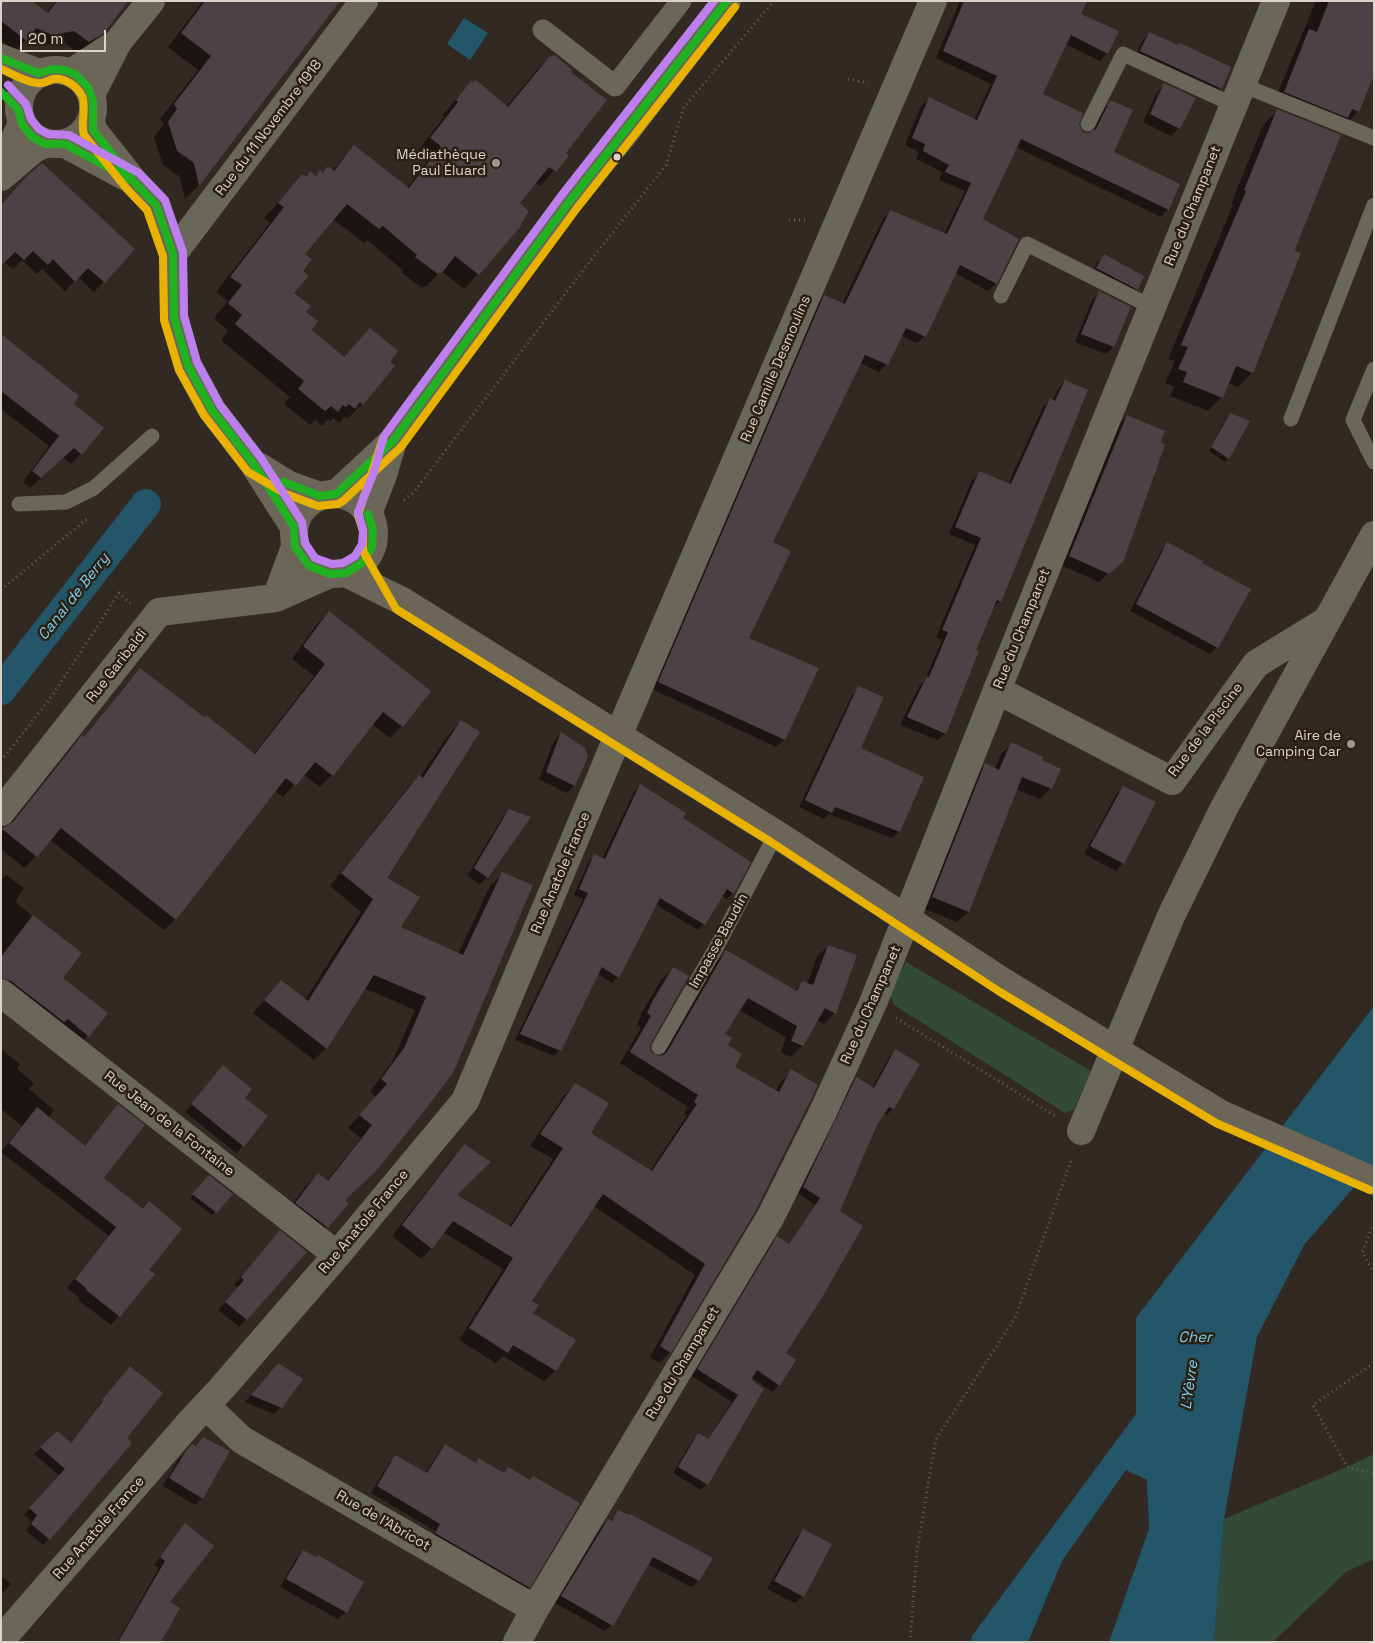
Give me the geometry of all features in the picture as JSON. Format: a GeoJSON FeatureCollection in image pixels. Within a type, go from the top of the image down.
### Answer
{"type":"FeatureCollection","features":[{"type":"Feature","properties":{"kind":"main road"},"geometry":{"type":"LineString","coordinates":[[1,58],[39,73]]}},
{"type":"Feature","properties":{"kind":"main road"},"geometry":{"type":"LineString","coordinates":[[55,144],[80,137],[91,121],[94,107],[92,93],[84,81],[72,72],[55,69],[39,73],[28,82],[14,109],[32,137],[55,144],[134,182]]}},
{"type":"Feature","properties":{"kind":"main road"},"geometry":{"type":"LineString","coordinates":[[91,121],[93,130],[134,182],[156,205],[173,254],[174,317],[188,366],[212,410],[253,463],[309,566],[338,574],[402,601],[776,834],[1005,983],[1221,1114],[1374,1181]]}},
{"type":"Feature","properties":{"kind":"main road"},"geometry":{"type":"LineString","coordinates":[[253,463],[289,485],[355,500],[368,514],[374,530],[372,547],[362,563],[338,574]]}},
{"type":"Feature","properties":{"kind":"main road"},"geometry":{"type":"LineString","coordinates":[[294,537],[303,508],[328,495]]}},
{"type":"Feature","properties":{"kind":"main road"},"geometry":{"type":"LineString","coordinates":[[372,547],[402,601]]}},
{"type":"Feature","properties":{"kind":"street"},"geometry":{"type":"LineString","coordinates":[[92,93],[118,42],[151,1]]}},
{"type":"Feature","properties":{"kind":"street","name":"Rue du 11 Novembre 1918"},"geometry":{"type":"LineString","coordinates":[[173,254],[364,1]]}},
{"type":"Feature","properties":{"kind":"street"},"geometry":{"type":"LineString","coordinates":[[543,30],[615,86],[681,1]]}},
{"type":"Feature","properties":{"kind":"street"},"geometry":{"type":"LineString","coordinates":[[328,495],[393,441],[569,202],[727,1]]}},
{"type":"Feature","properties":{"kind":"street","name":"Rue Camille Desmoulins"},"geometry":{"type":"LineString","coordinates":[[618,736],[933,1]]}},
{"type":"Feature","properties":{"kind":"street","name":"Rue du Champanet"},"geometry":{"type":"LineString","coordinates":[[535,1609],[770,1218],[822,1114],[873,1004],[997,690],[1276,1]]}},
{"type":"Feature","properties":{"kind":"street"},"geometry":{"type":"LineString","coordinates":[[72,72],[118,42]]}},
{"type":"Feature","properties":{"kind":"street"},"geometry":{"type":"LineString","coordinates":[[1,166],[14,109]]}},
{"type":"Feature","properties":{"kind":"street"},"geometry":{"type":"LineString","coordinates":[[1,177],[34,149],[55,144]]}},
{"type":"Feature","properties":{"kind":"street"},"geometry":{"type":"LineString","coordinates":[[368,514],[384,475],[393,441]]}},
{"type":"Feature","properties":{"kind":"street"},"geometry":{"type":"LineString","coordinates":[[1082,1131],[1170,916],[1224,808],[1374,535]]}},
{"type":"Feature","properties":{"kind":"street"},"geometry":{"type":"LineString","coordinates":[[276,598],[294,537]]}},
{"type":"Feature","properties":{"kind":"street","name":"Rue Garibaldi"},"geometry":{"type":"LineString","coordinates":[[1,812],[159,612],[276,598],[338,574]]}},
{"type":"Feature","properties":{"kind":"street","name":"Rue de la Piscine"},"geometry":{"type":"LineString","coordinates":[[997,690],[1172,781],[1256,664],[1327,621]]}},
{"type":"Feature","properties":{"kind":"street","name":"Rue Anatole France"},"geometry":{"type":"LineString","coordinates":[[1,1640],[336,1255],[464,1101],[618,736]]}},
{"type":"Feature","properties":{"kind":"street","name":"Rue Jean de la Fontaine"},"geometry":{"type":"LineString","coordinates":[[1,993],[336,1255]]}},
{"type":"Feature","properties":{"kind":"street","name":"Rue de l'Abricot"},"geometry":{"type":"LineString","coordinates":[[206,1406],[242,1440],[535,1609]]}},
{"type":"Feature","properties":{"kind":"street"},"geometry":{"type":"LineString","coordinates":[[516,1642],[535,1609]]}},
{"type":"Feature","properties":{"kind":"lane"},"geometry":{"type":"LineString","coordinates":[[1088,124],[1123,54],[1238,95],[1374,138]]}},
{"type":"Feature","properties":{"kind":"lane"},"geometry":{"type":"LineString","coordinates":[[1291,419],[1374,205]]}},
{"type":"Feature","properties":{"kind":"lane"},"geometry":{"type":"LineString","coordinates":[[1001,296],[1027,244],[1152,307]]}},
{"type":"Feature","properties":{"kind":"lane"},"geometry":{"type":"LineString","coordinates":[[1374,369],[1353,420],[1374,462]]}},
{"type":"Feature","properties":{"kind":"lane"},"geometry":{"type":"LineString","coordinates":[[19,504],[66,502],[94,488],[152,436]]}},
{"type":"Feature","properties":{"kind":"lane","name":"Impasse Baudin"},"geometry":{"type":"LineString","coordinates":[[658,1047],[718,946],[776,834]]}},
{"type":"Feature","properties":{"kind":"path"},"geometry":{"type":"LineString","coordinates":[[414,492],[666,165],[684,108],[774,1]]}},
{"type":"Feature","properties":{"kind":"path"},"geometry":{"type":"LineString","coordinates":[[1,590],[91,516]]}},
{"type":"Feature","properties":{"kind":"path"},"geometry":{"type":"LineString","coordinates":[[1,761],[52,696],[119,593],[151,622]]}},
{"type":"Feature","properties":{"kind":"path"},"geometry":{"type":"LineString","coordinates":[[873,1004],[1082,1131],[1015,1318],[936,1439],[917,1550],[910,1642]]}},
{"type":"Feature","properties":{"kind":"path"},"geometry":{"type":"LineString","coordinates":[[1374,1222],[1362,1252],[1374,1273]]}},
{"type":"Feature","properties":{"kind":"path"},"geometry":{"type":"LineString","coordinates":[[1374,1362],[1313,1405],[1347,1467],[1374,1473]]}},
{"type":"Feature","properties":{"kind":"green space"},"geometry":{"type":"Polygon","coordinates":[[[906,962],[1091,1071],[1074,1109],[1065,1113],[894,1005],[889,994],[906,962]]]}},
{"type":"Feature","properties":{"kind":"green space"},"geometry":{"type":"Polygon","coordinates":[[[1374,1454],[1374,1559],[1346,1572],[1273,1642],[1214,1642],[1224,1519],[1374,1454]]]}},
{"type":"Feature","properties":{"kind":"water"},"geometry":{"type":"Polygon","coordinates":[[[464,18],[488,33],[470,60],[447,44],[464,18]]]}},
{"type":"Feature","properties":{"kind":"water","name":"Cher"},"geometry":{"type":"Polygon","coordinates":[[[1374,1006],[1374,1164],[1304,1245],[1257,1337],[1224,1519],[1214,1642],[1109,1642],[1149,1529],[1147,1480],[1126,1470],[1062,1561],[1028,1642],[971,1642],[972,1636],[1136,1414],[1136,1318],[1374,1006]]]}},
{"type":"Feature","properties":{"kind":"building"},"geometry":{"type":"Polygon","coordinates":[[[1,1],[32,1],[48,13],[57,1],[128,1],[103,34],[89,42],[74,31],[53,35],[36,28],[27,41],[1,21],[1,1]]]}},
{"type":"Feature","properties":{"kind":"building"},"geometry":{"type":"Polygon","coordinates":[[[205,1],[340,1],[199,186],[194,163],[177,151],[168,122],[177,109],[174,104],[211,56],[181,33],[205,1]]]}},
{"type":"Feature","properties":{"kind":"building"},"geometry":{"type":"Polygon","coordinates":[[[964,1],[1087,1],[1081,14],[1119,31],[1108,54],[1071,35],[1043,94],[1083,113],[1079,125],[1083,132],[1088,133],[1096,129],[1110,100],[1133,110],[1114,152],[1180,184],[1169,210],[1021,139],[983,219],[1019,239],[997,284],[960,265],[926,337],[906,328],[888,365],[865,355],[773,542],[791,551],[749,638],[819,668],[785,740],[658,682],[824,295],[845,304],[890,210],[947,234],[971,183],[945,172],[949,165],[923,151],[925,144],[912,138],[929,97],[977,120],[997,76],[943,51],[964,1]]]}},
{"type":"Feature","properties":{"kind":"building"},"geometry":{"type":"Polygon","coordinates":[[[1329,1],[1374,1],[1374,75],[1359,112],[1352,109],[1348,118],[1284,92],[1309,29],[1317,32],[1329,1]]]}},
{"type":"Feature","properties":{"kind":"building"},"geometry":{"type":"Polygon","coordinates":[[[1149,32],[1178,45],[1180,43],[1231,67],[1222,89],[1140,51],[1149,32]]]}},
{"type":"Feature","properties":{"kind":"building"},"geometry":{"type":"Polygon","coordinates":[[[555,55],[572,70],[571,72],[607,100],[566,153],[569,156],[556,172],[549,167],[520,203],[529,211],[522,225],[479,275],[455,256],[442,273],[438,274],[415,257],[417,255],[383,226],[379,229],[347,204],[305,254],[312,259],[303,271],[309,276],[294,293],[311,306],[306,312],[318,321],[312,330],[344,357],[370,328],[398,351],[390,362],[395,366],[363,405],[360,402],[355,409],[349,404],[346,407],[343,405],[338,412],[331,406],[325,411],[298,389],[304,381],[235,324],[242,315],[228,303],[242,285],[230,277],[284,207],[278,203],[302,174],[307,177],[310,171],[316,176],[320,170],[323,173],[328,166],[334,171],[354,145],[409,188],[441,146],[430,138],[458,102],[456,100],[471,81],[476,80],[508,107],[550,56],[555,55]]]}},
{"type":"Feature","properties":{"kind":"building"},"geometry":{"type":"Polygon","coordinates":[[[1164,83],[1196,98],[1180,129],[1150,114],[1164,83]]]}},
{"type":"Feature","properties":{"kind":"building"},"geometry":{"type":"Polygon","coordinates":[[[1277,109],[1341,135],[1296,247],[1295,251],[1301,253],[1253,373],[1236,366],[1223,398],[1183,382],[1187,372],[1178,369],[1188,347],[1181,345],[1246,191],[1244,190],[1277,109]]]}},
{"type":"Feature","properties":{"kind":"building"},"geometry":{"type":"Polygon","coordinates":[[[42,163],[135,249],[105,283],[88,268],[75,282],[53,259],[48,265],[33,251],[24,260],[15,252],[1,266],[1,205],[27,176],[42,163]]]}},
{"type":"Feature","properties":{"kind":"building"},"geometry":{"type":"Polygon","coordinates":[[[1104,254],[1144,276],[1138,290],[1096,268],[1104,254]]]}},
{"type":"Feature","properties":{"kind":"building"},"geometry":{"type":"Polygon","coordinates":[[[1099,291],[1131,307],[1114,347],[1081,334],[1099,291]]]}},
{"type":"Feature","properties":{"kind":"building"},"geometry":{"type":"Polygon","coordinates":[[[1,334],[79,396],[74,404],[104,428],[82,455],[74,448],[41,478],[32,471],[59,436],[1,391],[1,334]]]}},
{"type":"Feature","properties":{"kind":"building"},"geometry":{"type":"Polygon","coordinates":[[[1065,380],[1088,390],[1001,602],[997,600],[976,650],[979,651],[946,734],[907,717],[927,676],[929,677],[948,632],[942,630],[981,538],[955,527],[979,471],[1011,484],[1050,398],[1055,401],[1065,380]]]}},
{"type":"Feature","properties":{"kind":"building"},"geometry":{"type":"Polygon","coordinates":[[[1230,413],[1250,421],[1229,459],[1211,447],[1230,413]]]}},
{"type":"Feature","properties":{"kind":"building"},"geometry":{"type":"Polygon","coordinates":[[[1127,415],[1165,431],[1161,442],[1165,445],[1123,562],[1109,574],[1069,556],[1127,415]]]}},
{"type":"Feature","properties":{"kind":"building"},"geometry":{"type":"Polygon","coordinates":[[[1167,542],[1251,589],[1218,648],[1136,604],[1167,542]]]}},
{"type":"Feature","properties":{"kind":"building"},"geometry":{"type":"Polygon","coordinates":[[[329,611],[431,691],[403,727],[383,712],[333,776],[315,762],[296,786],[286,778],[176,920],[61,828],[37,857],[2,829],[13,822],[82,735],[84,737],[140,668],[204,717],[206,715],[255,754],[325,664],[303,646],[329,611]]]}},
{"type":"Feature","properties":{"kind":"building"},"geometry":{"type":"Polygon","coordinates":[[[858,686],[884,697],[861,748],[924,777],[900,832],[835,807],[832,813],[805,800],[858,686]]]}},
{"type":"Feature","properties":{"kind":"building"},"geometry":{"type":"Polygon","coordinates":[[[461,720],[480,732],[387,878],[420,897],[401,927],[463,955],[502,872],[533,885],[453,1073],[376,1171],[345,1200],[349,1203],[328,1228],[295,1203],[318,1173],[328,1181],[372,1125],[359,1115],[387,1084],[381,1079],[404,1048],[426,997],[374,975],[327,1049],[264,1000],[281,980],[308,1001],[373,899],[341,873],[419,775],[423,778],[461,720]]]}},
{"type":"Feature","properties":{"kind":"building"},"geometry":{"type":"Polygon","coordinates":[[[561,732],[585,748],[588,757],[575,786],[546,772],[561,732]]]}},
{"type":"Feature","properties":{"kind":"building"},"geometry":{"type":"Polygon","coordinates":[[[1011,742],[1043,757],[1042,760],[1061,769],[1052,789],[1022,777],[969,912],[932,897],[985,763],[999,770],[1011,742]]]}},
{"type":"Feature","properties":{"kind":"building"},"geometry":{"type":"Polygon","coordinates":[[[640,784],[686,813],[683,818],[751,862],[734,894],[727,889],[705,925],[660,898],[619,978],[602,967],[561,1051],[520,1034],[588,893],[579,889],[594,854],[605,859],[640,784]]]}},
{"type":"Feature","properties":{"kind":"building"},"geometry":{"type":"Polygon","coordinates":[[[1123,786],[1156,802],[1124,864],[1090,846],[1123,786]]]}},
{"type":"Feature","properties":{"kind":"building"},"geometry":{"type":"Polygon","coordinates":[[[509,809],[531,817],[488,878],[474,868],[509,809]]]}},
{"type":"Feature","properties":{"kind":"building"},"geometry":{"type":"Polygon","coordinates":[[[33,915],[82,953],[63,978],[108,1013],[89,1037],[68,1019],[64,1022],[11,981],[1,978],[1,957],[33,915]]]}},
{"type":"Feature","properties":{"kind":"building"},"geometry":{"type":"Polygon","coordinates":[[[828,945],[857,955],[836,1014],[825,1008],[803,1046],[791,1041],[797,1026],[748,998],[725,1034],[732,1038],[728,1045],[742,1054],[735,1067],[779,1092],[791,1069],[818,1085],[756,1210],[671,1353],[660,1346],[705,1264],[603,1194],[532,1301],[539,1305],[533,1313],[576,1340],[556,1371],[513,1345],[508,1353],[469,1328],[513,1258],[453,1221],[432,1249],[402,1225],[464,1144],[491,1162],[457,1195],[511,1227],[563,1148],[540,1134],[575,1083],[609,1103],[591,1133],[652,1171],[697,1104],[694,1102],[698,1095],[630,1052],[651,1016],[647,1013],[653,1000],[673,967],[689,976],[651,1043],[651,1052],[659,1056],[667,1052],[726,950],[797,991],[802,981],[813,985],[828,945]]]}},
{"type":"Feature","properties":{"kind":"building"},"geometry":{"type":"Polygon","coordinates":[[[895,1049],[920,1064],[894,1109],[889,1107],[877,1125],[840,1211],[863,1226],[820,1301],[786,1353],[796,1360],[780,1386],[757,1370],[751,1380],[764,1389],[708,1485],[678,1467],[698,1433],[708,1439],[738,1395],[697,1369],[777,1236],[789,1244],[820,1198],[803,1187],[856,1077],[874,1088],[895,1049]]]}},
{"type":"Feature","properties":{"kind":"building"},"geometry":{"type":"Polygon","coordinates":[[[223,1065],[252,1089],[245,1098],[268,1116],[244,1147],[191,1104],[223,1065]]]}},
{"type":"Feature","properties":{"kind":"building"},"geometry":{"type":"Polygon","coordinates":[[[118,1104],[145,1125],[104,1178],[143,1209],[149,1201],[182,1229],[149,1270],[155,1274],[120,1317],[75,1279],[116,1227],[9,1143],[37,1107],[85,1146],[118,1104]]]}},
{"type":"Feature","properties":{"kind":"building"},"geometry":{"type":"Polygon","coordinates":[[[209,1175],[233,1194],[217,1213],[192,1194],[209,1175]]]}},
{"type":"Feature","properties":{"kind":"building"},"geometry":{"type":"Polygon","coordinates":[[[280,1230],[307,1252],[247,1320],[225,1302],[244,1280],[241,1277],[280,1230]]]}},
{"type":"Feature","properties":{"kind":"building"},"geometry":{"type":"Polygon","coordinates":[[[278,1363],[303,1379],[282,1408],[251,1395],[278,1363]]]}},
{"type":"Feature","properties":{"kind":"building"},"geometry":{"type":"Polygon","coordinates":[[[130,1366],[163,1393],[127,1438],[132,1443],[50,1540],[31,1524],[37,1515],[29,1508],[65,1469],[40,1447],[57,1431],[71,1443],[102,1400],[130,1366]]]}},
{"type":"Feature","properties":{"kind":"building"},"geometry":{"type":"Polygon","coordinates":[[[203,1437],[230,1451],[203,1499],[169,1478],[186,1451],[192,1444],[196,1446],[203,1437]]]}},
{"type":"Feature","properties":{"kind":"building"},"geometry":{"type":"Polygon","coordinates":[[[445,1444],[476,1463],[478,1458],[504,1473],[508,1467],[530,1480],[533,1476],[580,1503],[530,1588],[435,1533],[440,1524],[377,1486],[395,1455],[427,1473],[445,1444]]]}},
{"type":"Feature","properties":{"kind":"building"},"geometry":{"type":"Polygon","coordinates":[[[618,1510],[630,1514],[713,1558],[699,1581],[653,1557],[613,1626],[561,1596],[608,1519],[612,1521],[618,1510]]]}},
{"type":"Feature","properties":{"kind":"building"},"geometry":{"type":"Polygon","coordinates":[[[185,1523],[214,1546],[170,1602],[180,1608],[161,1642],[118,1642],[165,1561],[160,1557],[185,1523]]]}},
{"type":"Feature","properties":{"kind":"building"},"geometry":{"type":"Polygon","coordinates":[[[803,1529],[832,1544],[804,1597],[774,1581],[803,1529]]]}},
{"type":"Feature","properties":{"kind":"building"},"geometry":{"type":"Polygon","coordinates":[[[303,1550],[316,1557],[318,1555],[364,1582],[347,1613],[286,1579],[303,1550]]]}},
{"type":"Feature","properties":{"kind":"waterway","name":"Canal de Berry"},"geometry":{"type":"LineString","coordinates":[[1,690],[146,504]]}},
{"type":"Feature","properties":{"kind":"transit line"},"geometry":{"type":"LineString","coordinates":[[8,85],[26,104],[31,119],[39,129],[48,134],[69,135],[139,173],[165,200],[183,252],[184,316],[197,362],[220,405],[261,458],[302,522],[305,543],[315,558],[332,564],[343,563],[355,556],[362,544],[363,531],[358,512],[374,472],[384,436],[561,196],[714,1]]}},
{"type":"Feature","properties":{"kind":"transit line"},"geometry":{"type":"LineString","coordinates":[[284,482],[320,496],[336,494],[393,441],[569,202],[727,1]]}},
{"type":"Feature","properties":{"kind":"transit line"},"geometry":{"type":"LineString","coordinates":[[1,69],[33,82],[42,83],[53,79],[61,79],[70,83],[80,92],[84,105],[84,135],[126,188],[147,210],[163,256],[164,320],[179,370],[204,415],[248,472],[286,494],[318,506],[338,504],[343,501],[401,447],[577,208],[735,7]]}},
{"type":"Feature","properties":{"kind":"transit line"},"geometry":{"type":"LineString","coordinates":[[1,58],[38,73],[53,69],[64,70],[75,74],[88,87],[93,101],[93,130],[134,182],[156,205],[173,254],[174,317],[188,366],[212,410],[253,463],[294,527],[295,547],[309,566],[330,574],[346,573],[362,563],[372,547],[373,530],[368,514]]}},
{"type":"Feature","properties":{"kind":"transit line"},"geometry":{"type":"LineString","coordinates":[[1,92],[18,109],[22,124],[32,137],[45,144],[65,144],[131,180]]}},
{"type":"Feature","properties":{"kind":"transit line"},"geometry":{"type":"LineString","coordinates":[[383,438],[358,515],[363,531],[363,551],[396,609],[771,842],[1000,992],[1216,1123],[1370,1190]]}},
{"type":"Feature","properties":{"kind":"place","name":"Médiathèque Paul Éluard"},"geometry":{"type":"Point","coordinates":[496,163]}},
{"type":"Feature","properties":{"kind":"place","name":"Aire de Camping Car"},"geometry":{"type":"Point","coordinates":[1351,744]}},
{"type":"Feature","properties":{"kind":"water label","name":"L'Yèvre"},"geometry":{"type":"Point","coordinates":[1190,1385]}}]}
